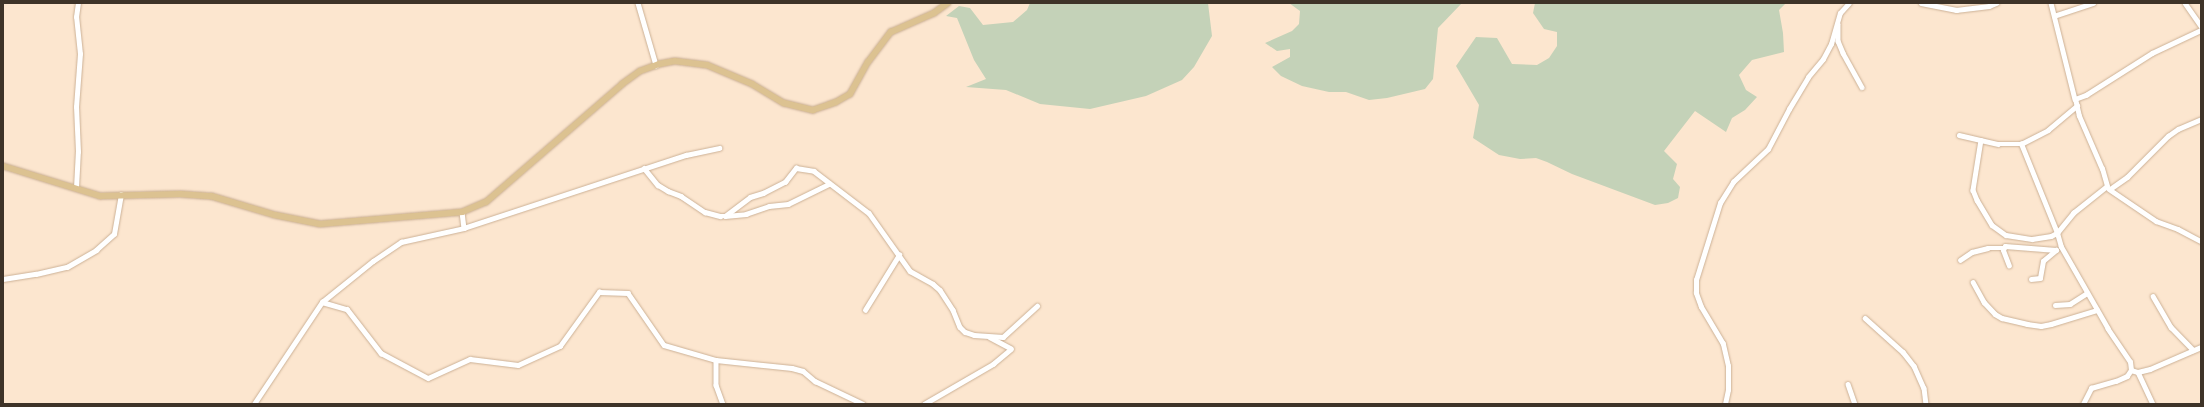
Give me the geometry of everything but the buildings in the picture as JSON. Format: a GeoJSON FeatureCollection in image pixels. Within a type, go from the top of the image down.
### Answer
{"type":"FeatureCollection","features":[{"type":"Feature","properties":{"kind":"main road"},"geometry":{"type":"LineString","coordinates":[[3,166],[100,196],[180,194],[211,196],[275,215],[320,224],[462,212],[486,202],[622,84],[640,72],[656,65],[675,61],[707,65],[752,84],[784,103],[813,110],[836,102],[850,94],[868,62],[890,32],[934,13],[948,3]]}},
{"type":"Feature","properties":{"kind":"street"},"geometry":{"type":"LineString","coordinates":[[76,188],[78,152],[76,107],[80,54],[76,17],[78,3]]}},
{"type":"Feature","properties":{"kind":"street"},"geometry":{"type":"LineString","coordinates":[[638,3],[656,65]]}},
{"type":"Feature","properties":{"kind":"street"},"geometry":{"type":"LineString","coordinates":[[1725,404],[1728,390],[1727,359],[1723,344],[1701,307],[1696,293],[1696,280],[1720,203],[1734,182],[1768,149],[1808,77],[1823,59],[1831,44],[1842,9],[1849,3]]}},
{"type":"Feature","properties":{"kind":"street"},"geometry":{"type":"LineString","coordinates":[[1921,3],[1956,10],[1989,6],[1996,3]]}},
{"type":"Feature","properties":{"kind":"street"},"geometry":{"type":"LineString","coordinates":[[2051,3],[2077,106],[2108,188],[2156,221],[2178,229],[2201,241]]}},
{"type":"Feature","properties":{"kind":"street"},"geometry":{"type":"LineString","coordinates":[[2054,16],[2093,3]]}},
{"type":"Feature","properties":{"kind":"street"},"geometry":{"type":"LineString","coordinates":[[2185,3],[2201,26]]}},
{"type":"Feature","properties":{"kind":"street"},"geometry":{"type":"LineString","coordinates":[[1838,20],[1838,41],[1848,66],[1862,87]]}},
{"type":"Feature","properties":{"kind":"street"},"geometry":{"type":"LineString","coordinates":[[2075,99],[2086,95],[2152,53],[2201,30]]}},
{"type":"Feature","properties":{"kind":"street"},"geometry":{"type":"LineString","coordinates":[[1831,44],[1838,41]]}},
{"type":"Feature","properties":{"kind":"street"},"geometry":{"type":"LineString","coordinates":[[1959,134],[1998,144],[2021,144],[2048,130],[2077,106]]}},
{"type":"Feature","properties":{"kind":"street"},"geometry":{"type":"LineString","coordinates":[[1980,140],[1973,190],[1977,200],[1992,225],[2006,235],[2024,238],[2042,238],[2057,233],[2073,213],[2108,188],[2127,177],[2168,136],[2178,129],[2201,119]]}},
{"type":"Feature","properties":{"kind":"street"},"geometry":{"type":"LineString","coordinates":[[2021,144],[2057,233],[2061,247],[2097,310],[2130,362],[2131,370],[2127,376],[2092,388],[2083,404]]}},
{"type":"Feature","properties":{"kind":"street"},"geometry":{"type":"LineString","coordinates":[[254,404],[322,302],[373,261],[401,242],[464,228],[644,168],[686,155],[719,148]]}},
{"type":"Feature","properties":{"kind":"street"},"geometry":{"type":"LineString","coordinates":[[644,168],[658,185],[668,191],[681,196],[705,212],[725,216],[746,214],[769,206],[788,204],[822,189],[829,184]]}},
{"type":"Feature","properties":{"kind":"street"},"geometry":{"type":"LineString","coordinates":[[725,216],[750,197],[763,193],[785,182],[796,168],[814,171],[835,189],[869,213],[910,271],[933,284],[940,290],[953,310],[960,327],[969,334],[998,338],[1008,334],[1037,306]]}},
{"type":"Feature","properties":{"kind":"street"},"geometry":{"type":"LineString","coordinates":[[822,189],[835,189]]}},
{"type":"Feature","properties":{"kind":"street"},"geometry":{"type":"LineString","coordinates":[[3,279],[36,274],[67,266],[96,250],[114,234],[121,195]]}},
{"type":"Feature","properties":{"kind":"street"},"geometry":{"type":"LineString","coordinates":[[462,212],[464,228]]}},
{"type":"Feature","properties":{"kind":"street"},"geometry":{"type":"LineString","coordinates":[[1960,260],[1972,252],[1988,248],[2003,248],[2008,246],[2056,250]]}},
{"type":"Feature","properties":{"kind":"street"},"geometry":{"type":"LineString","coordinates":[[2031,279],[2040,278],[2043,261],[2061,247]]}},
{"type":"Feature","properties":{"kind":"street"},"geometry":{"type":"LineString","coordinates":[[2003,248],[2009,266]]}},
{"type":"Feature","properties":{"kind":"street"},"geometry":{"type":"LineString","coordinates":[[865,310],[899,255]]}},
{"type":"Feature","properties":{"kind":"street"},"geometry":{"type":"LineString","coordinates":[[1974,282],[1984,302],[1995,314],[2002,318],[2027,324],[2041,326],[2052,324],[2097,310]]}},
{"type":"Feature","properties":{"kind":"street"},"geometry":{"type":"LineString","coordinates":[[322,302],[347,309],[381,353],[428,378],[470,359],[518,365],[560,346],[599,292],[628,293],[664,345],[716,360],[792,368],[803,371],[815,381],[863,404]]}},
{"type":"Feature","properties":{"kind":"street"},"geometry":{"type":"LineString","coordinates":[[2055,305],[2070,304],[2087,293]]}},
{"type":"Feature","properties":{"kind":"street"},"geometry":{"type":"LineString","coordinates":[[2153,296],[2171,326],[2193,350]]}},
{"type":"Feature","properties":{"kind":"street"},"geometry":{"type":"LineString","coordinates":[[1865,318],[1903,352],[1914,366],[1924,388],[1926,404]]}},
{"type":"Feature","properties":{"kind":"street"},"geometry":{"type":"LineString","coordinates":[[924,404],[993,364],[1011,349],[988,337]]}},
{"type":"Feature","properties":{"kind":"street"},"geometry":{"type":"LineString","coordinates":[[2131,370],[2138,372],[2150,369],[2201,347]]}},
{"type":"Feature","properties":{"kind":"street"},"geometry":{"type":"LineString","coordinates":[[716,360],[716,384],[723,404]]}},
{"type":"Feature","properties":{"kind":"street"},"geometry":{"type":"LineString","coordinates":[[2138,372],[2153,404]]}},
{"type":"Feature","properties":{"kind":"street"},"geometry":{"type":"LineString","coordinates":[[1848,384],[1855,404]]}},
{"type":"Feature","properties":{"kind":"green space"},"geometry":{"type":"Polygon","coordinates":[[[1030,3],[1208,3],[1212,36],[1194,67],[1182,80],[1146,96],[1090,109],[1040,104],[1006,90],[966,87],[986,79],[974,60],[957,18],[946,16],[959,6],[970,8],[983,25],[1013,22],[1027,10],[1030,3]]]}},
{"type":"Feature","properties":{"kind":"green space"},"geometry":{"type":"Polygon","coordinates":[[[1289,3],[1462,3],[1438,28],[1433,79],[1425,89],[1387,98],[1369,100],[1346,92],[1329,92],[1302,86],[1281,76],[1272,67],[1290,57],[1290,49],[1277,51],[1265,43],[1292,31],[1299,24],[1300,11],[1289,3]]]}},
{"type":"Feature","properties":{"kind":"green space"},"geometry":{"type":"Polygon","coordinates":[[[1535,3],[1786,3],[1779,10],[1783,33],[1784,52],[1752,60],[1739,75],[1746,90],[1757,97],[1745,110],[1732,118],[1726,132],[1695,111],[1664,151],[1677,164],[1673,179],[1680,187],[1678,198],[1668,203],[1655,205],[1572,174],[1536,158],[1520,159],[1499,155],[1473,138],[1479,105],[1456,66],[1476,37],[1497,38],[1512,64],[1537,65],[1549,58],[1557,46],[1557,32],[1544,29],[1533,13],[1535,3]]]}}]}
